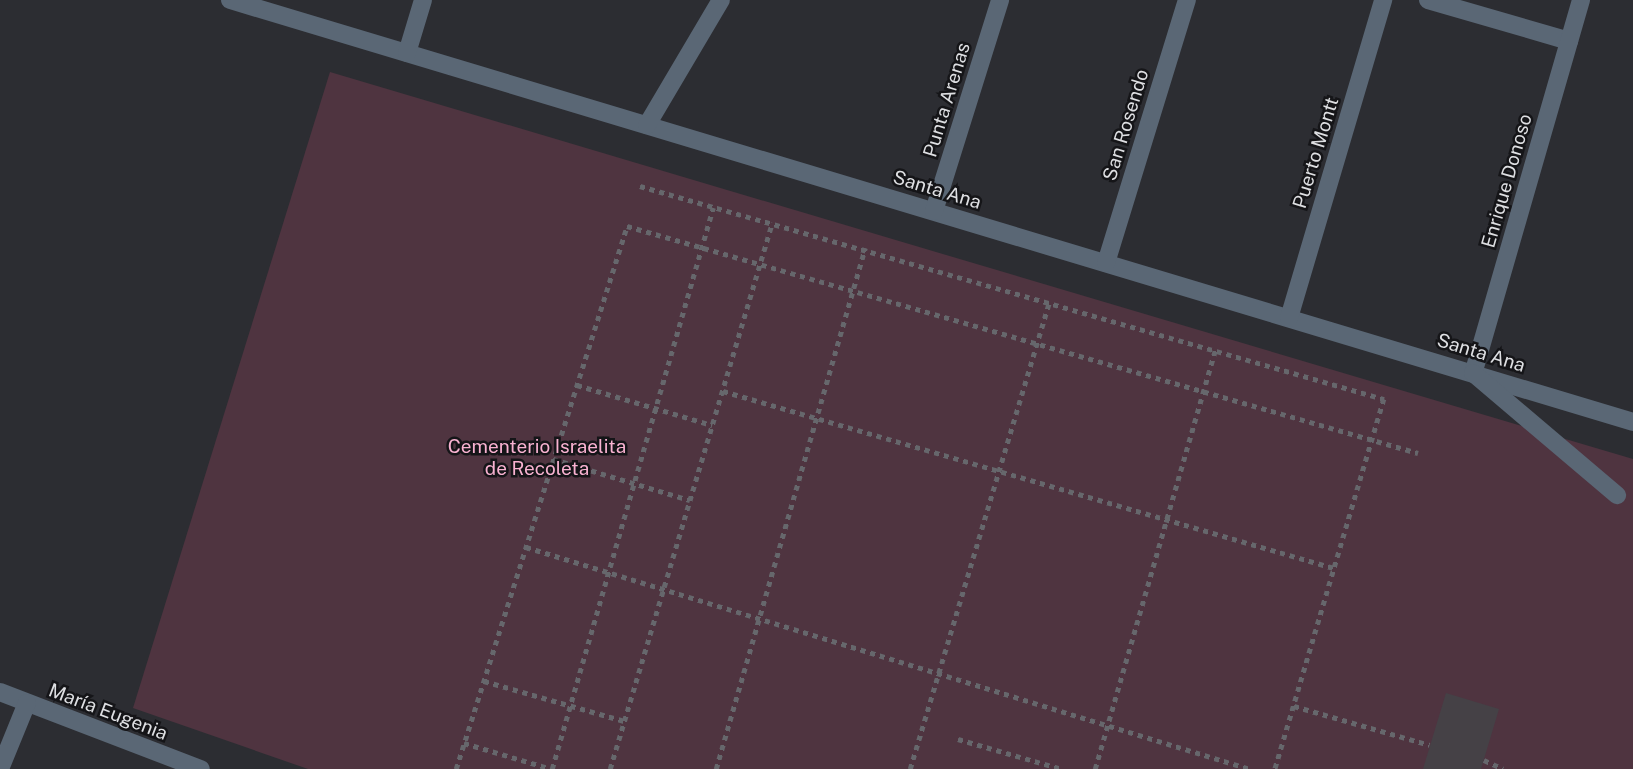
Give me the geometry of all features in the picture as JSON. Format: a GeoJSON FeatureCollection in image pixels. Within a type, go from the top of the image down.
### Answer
{"type":"FeatureCollection","features":[{"type":"Feature","properties":{"kind":"street","name":"Santa Ana"},"geometry":{"type":"LineString","coordinates":[[230,0],[1633,422]]}},
{"type":"Feature","properties":{"kind":"street"},"geometry":{"type":"LineString","coordinates":[[407,53],[423,0]]}},
{"type":"Feature","properties":{"kind":"street"},"geometry":{"type":"LineString","coordinates":[[647,125],[721,0]]}},
{"type":"Feature","properties":{"kind":"street","name":"Punta Arenas"},"geometry":{"type":"LineString","coordinates":[[934,211],[1000,0]]}},
{"type":"Feature","properties":{"kind":"street","name":"San Rosendo"},"geometry":{"type":"LineString","coordinates":[[1106,263],[1186,0]]}},
{"type":"Feature","properties":{"kind":"street","name":"Puerto Montt"},"geometry":{"type":"LineString","coordinates":[[1289,318],[1383,0]]}},
{"type":"Feature","properties":{"kind":"street"},"geometry":{"type":"LineString","coordinates":[[1428,0],[1569,41]]}},
{"type":"Feature","properties":{"kind":"street","name":"Enrique Donoso"},"geometry":{"type":"LineString","coordinates":[[1473,373],[1581,0]]}},
{"type":"Feature","properties":{"kind":"street"},"geometry":{"type":"LineString","coordinates":[[1473,373],[1617,495]]}},
{"type":"Feature","properties":{"kind":"street","name":"María Eugenia"},"geometry":{"type":"LineString","coordinates":[[0,692],[201,769]]}},
{"type":"Feature","properties":{"kind":"street"},"geometry":{"type":"LineString","coordinates":[[1,769],[27,703]]}},
{"type":"Feature","properties":{"kind":"path"},"geometry":{"type":"LineString","coordinates":[[640,186],[1049,300],[1384,399],[1275,769]]}},
{"type":"Feature","properties":{"kind":"path"},"geometry":{"type":"LineString","coordinates":[[464,743],[552,769],[713,208]]}},
{"type":"Feature","properties":{"kind":"path"},"geometry":{"type":"LineString","coordinates":[[610,769],[772,223]]}},
{"type":"Feature","properties":{"kind":"path"},"geometry":{"type":"LineString","coordinates":[[456,769],[627,226],[1418,453]]}},
{"type":"Feature","properties":{"kind":"path"},"geometry":{"type":"LineString","coordinates":[[716,769],[865,248]]}},
{"type":"Feature","properties":{"kind":"path"},"geometry":{"type":"LineString","coordinates":[[911,769],[1049,300]]}},
{"type":"Feature","properties":{"kind":"path"},"geometry":{"type":"LineString","coordinates":[[1095,769],[1206,391],[1215,350]]}},
{"type":"Feature","properties":{"kind":"path"},"geometry":{"type":"LineString","coordinates":[[576,385],[712,425]]}},
{"type":"Feature","properties":{"kind":"path"},"geometry":{"type":"LineString","coordinates":[[723,391],[1334,568]]}},
{"type":"Feature","properties":{"kind":"path"},"geometry":{"type":"LineString","coordinates":[[553,460],[690,500]]}},
{"type":"Feature","properties":{"kind":"path"},"geometry":{"type":"LineString","coordinates":[[526,547],[1250,769]]}},
{"type":"Feature","properties":{"kind":"path"},"geometry":{"type":"LineString","coordinates":[[484,681],[625,721]]}},
{"type":"Feature","properties":{"kind":"path"},"geometry":{"type":"LineString","coordinates":[[1294,706],[1430,745]]}},
{"type":"Feature","properties":{"kind":"path"},"geometry":{"type":"LineString","coordinates":[[958,739],[1062,769]]}},
{"type":"Feature","properties":{"kind":"path"},"geometry":{"type":"LineString","coordinates":[[1484,760],[1503,769]]}},
{"type":"Feature","properties":{"kind":"green space","name":"Cementerio Israelita de Recoleta"},"geometry":{"type":"Polygon","coordinates":[[[330,72],[1633,459],[1633,769],[308,769],[133,708],[330,72]]]}},
{"type":"Feature","properties":{"kind":"building"},"geometry":{"type":"Polygon","coordinates":[[[1446,693],[1499,709],[1481,769],[1423,769],[1446,693]]]}}]}
